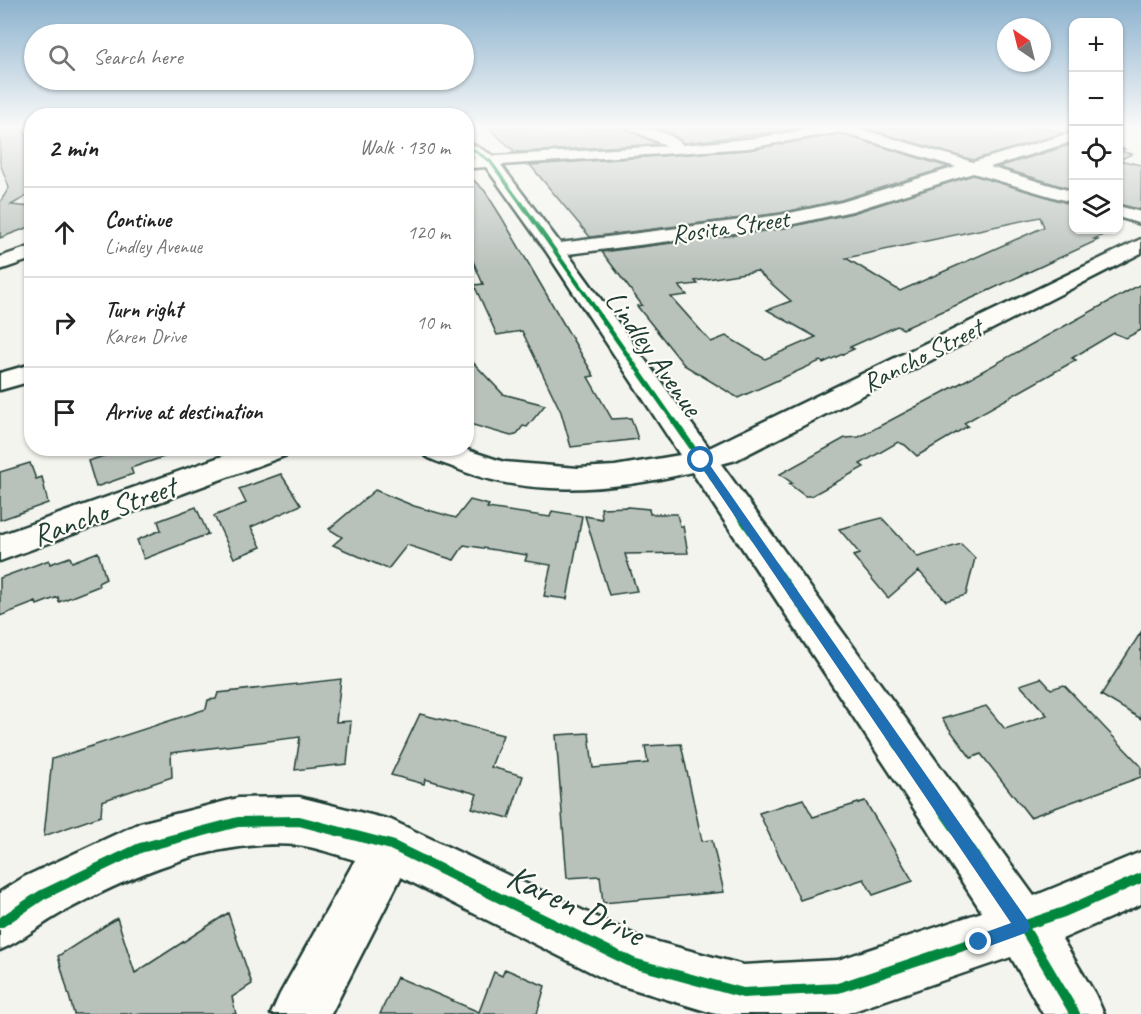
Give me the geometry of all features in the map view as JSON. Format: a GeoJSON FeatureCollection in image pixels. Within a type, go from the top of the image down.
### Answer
{"type":"FeatureCollection","features":[{"type":"Feature","properties":{"kind":"street","name":"Lindley Avenue"},"geometry":{"type":"LineString","coordinates":[[490,175],[555,250],[1023,926],[1075,1014]]}},
{"type":"Feature","properties":{"kind":"street","name":"Rosita Street"},"geometry":{"type":"LineString","coordinates":[[555,250],[780,221],[846,207],[950,175]]}},
{"type":"Feature","properties":{"kind":"street"},"geometry":{"type":"LineString","coordinates":[[998,175],[1069,196]]}},
{"type":"Feature","properties":{"kind":"street"},"geometry":{"type":"LineString","coordinates":[[1123,212],[1141,218]]}},
{"type":"Feature","properties":{"kind":"street","name":"Rancho Street"},"geometry":{"type":"LineString","coordinates":[[701,460],[725,453],[1141,245]]}},
{"type":"Feature","properties":{"kind":"street"},"geometry":{"type":"LineString","coordinates":[[0,264],[24,255]]}},
{"type":"Feature","properties":{"kind":"street"},"geometry":{"type":"LineString","coordinates":[[0,382],[24,374]]}},
{"type":"Feature","properties":{"kind":"street","name":"Rancho Street"},"geometry":{"type":"LineString","coordinates":[[0,548],[254,456]]}},
{"type":"Feature","properties":{"kind":"street"},"geometry":{"type":"LineString","coordinates":[[455,456],[501,473],[580,479],[645,474],[701,460]]}},
{"type":"Feature","properties":{"kind":"street","name":"Karen Drive"},"geometry":{"type":"LineString","coordinates":[[0,923],[42,895],[140,848],[238,822],[299,821],[391,845],[633,963],[743,993],[838,988],[1064,912],[1141,878]]}},
{"type":"Feature","properties":{"kind":"street"},"geometry":{"type":"LineString","coordinates":[[300,1014],[391,845]]}},
{"type":"Feature","properties":{"kind":"building"},"geometry":{"type":"Polygon","coordinates":[[[4,175],[24,175],[24,198],[11,205],[24,206],[24,229],[0,238],[0,202],[9,188],[4,175]]]}},
{"type":"Feature","properties":{"kind":"building"},"geometry":{"type":"Polygon","coordinates":[[[539,175],[921,175],[841,200],[780,213],[590,237],[539,175]]]}},
{"type":"Feature","properties":{"kind":"building"},"geometry":{"type":"Polygon","coordinates":[[[972,175],[1069,204],[1069,234],[1105,234],[1094,239],[1098,240],[903,329],[897,326],[850,347],[854,349],[823,363],[820,361],[738,398],[684,365],[637,306],[642,305],[602,252],[780,229],[853,213],[972,175]],[[1040,217],[846,258],[900,291],[1044,227],[1040,217]],[[757,271],[695,281],[698,284],[679,286],[687,295],[671,297],[711,342],[726,336],[765,359],[816,337],[767,310],[791,301],[757,271]]]}},
{"type":"Feature","properties":{"kind":"building"},"geometry":{"type":"Polygon","coordinates":[[[1025,175],[1069,175],[1069,188],[1025,175]]]}},
{"type":"Feature","properties":{"kind":"building"},"geometry":{"type":"Polygon","coordinates":[[[1123,175],[1141,175],[1141,210],[1123,205],[1123,175]]]}},
{"type":"Feature","properties":{"kind":"building"},"geometry":{"type":"Polygon","coordinates":[[[474,181],[485,191],[502,218],[594,376],[588,377],[612,419],[631,418],[638,439],[571,447],[561,412],[522,331],[497,335],[474,285],[483,284],[474,263],[474,181]]]}},
{"type":"Feature","properties":{"kind":"building"},"geometry":{"type":"Polygon","coordinates":[[[1141,284],[1141,330],[1126,338],[1114,333],[1072,358],[1076,360],[964,423],[968,426],[917,456],[898,442],[860,464],[864,467],[811,496],[805,496],[780,474],[845,438],[859,437],[1141,284]]]}},
{"type":"Feature","properties":{"kind":"building"},"geometry":{"type":"Polygon","coordinates":[[[474,363],[503,394],[545,405],[527,427],[523,426],[516,435],[511,436],[474,425],[474,363]]]}},
{"type":"Feature","properties":{"kind":"building"},"geometry":{"type":"Polygon","coordinates":[[[104,456],[166,456],[131,468],[133,474],[96,487],[88,461],[104,456]]]}},
{"type":"Feature","properties":{"kind":"building"},"geometry":{"type":"Polygon","coordinates":[[[30,463],[36,479],[42,477],[48,503],[0,520],[0,472],[30,463]]]}},
{"type":"Feature","properties":{"kind":"building"},"geometry":{"type":"Polygon","coordinates":[[[281,474],[301,505],[251,527],[261,547],[234,558],[214,516],[246,503],[239,489],[281,474]]]}},
{"type":"Feature","properties":{"kind":"building"},"geometry":{"type":"Polygon","coordinates":[[[375,490],[414,506],[456,518],[470,500],[489,505],[487,508],[550,517],[552,511],[582,516],[567,599],[544,596],[551,565],[525,561],[527,555],[464,545],[454,560],[407,545],[388,569],[333,545],[342,537],[329,529],[375,490]]]}},
{"type":"Feature","properties":{"kind":"building"},"geometry":{"type":"Polygon","coordinates":[[[196,507],[208,534],[144,559],[137,540],[161,530],[158,521],[196,507]]]}},
{"type":"Feature","properties":{"kind":"building"},"geometry":{"type":"Polygon","coordinates":[[[601,508],[649,509],[650,514],[677,514],[680,526],[683,526],[688,553],[625,554],[637,591],[609,595],[585,516],[602,519],[601,508]]]}},
{"type":"Feature","properties":{"kind":"building"},"geometry":{"type":"Polygon","coordinates":[[[882,518],[918,557],[961,544],[975,558],[966,595],[946,601],[919,571],[888,598],[853,556],[860,554],[839,529],[882,518]]]}},
{"type":"Feature","properties":{"kind":"building"},"geometry":{"type":"Polygon","coordinates":[[[98,552],[106,579],[98,583],[99,586],[59,602],[58,597],[37,605],[36,602],[0,616],[0,578],[49,560],[50,564],[70,557],[72,562],[98,552]]]}},
{"type":"Feature","properties":{"kind":"building"},"geometry":{"type":"Polygon","coordinates":[[[1141,632],[1141,719],[1101,695],[1141,632]]]}},
{"type":"Feature","properties":{"kind":"building"},"geometry":{"type":"Polygon","coordinates":[[[1041,678],[1051,689],[1064,685],[1141,766],[1141,777],[1030,817],[981,754],[971,758],[942,719],[986,706],[1005,729],[1047,715],[1020,685],[1041,678]]]}},
{"type":"Feature","properties":{"kind":"building"},"geometry":{"type":"Polygon","coordinates":[[[341,679],[336,722],[351,721],[347,764],[295,770],[300,737],[171,753],[172,777],[102,801],[101,816],[44,836],[52,759],[206,709],[208,700],[216,699],[218,693],[341,679]]]}},
{"type":"Feature","properties":{"kind":"building"},"geometry":{"type":"Polygon","coordinates":[[[420,714],[503,735],[491,767],[523,776],[509,818],[472,808],[477,794],[425,779],[424,784],[391,775],[420,714]]]}},
{"type":"Feature","properties":{"kind":"building"},"geometry":{"type":"Polygon","coordinates":[[[589,733],[593,768],[648,763],[645,746],[681,744],[702,841],[712,840],[724,892],[603,903],[600,876],[567,878],[556,735],[589,733]]]}},
{"type":"Feature","properties":{"kind":"building"},"geometry":{"type":"Polygon","coordinates":[[[803,799],[813,817],[865,801],[913,881],[873,895],[864,879],[800,900],[759,813],[803,799]]]}},
{"type":"Feature","properties":{"kind":"building"},"geometry":{"type":"Polygon","coordinates":[[[228,913],[252,984],[232,997],[236,1014],[74,1014],[58,956],[117,918],[135,973],[228,913]]]}},
{"type":"Feature","properties":{"kind":"building"},"geometry":{"type":"Polygon","coordinates":[[[505,969],[545,986],[537,1014],[380,1014],[397,977],[479,1012],[494,972],[502,976],[505,969]]]}},
{"type":"Feature","properties":{"kind":"cycle path"},"geometry":{"type":"LineString","coordinates":[[500,175],[555,250],[1023,926],[1075,1014]]}},
{"type":"Feature","properties":{"kind":"cycle path"},"geometry":{"type":"LineString","coordinates":[[0,923],[42,895],[140,848],[238,822],[299,821],[391,845],[633,963],[743,993],[838,988],[1064,912],[1141,878]]}},
{"type":"Feature","properties":{"kind":"route"},"geometry":{"type":"LineString","coordinates":[[701,460],[1023,926],[979,942]]}}]}
